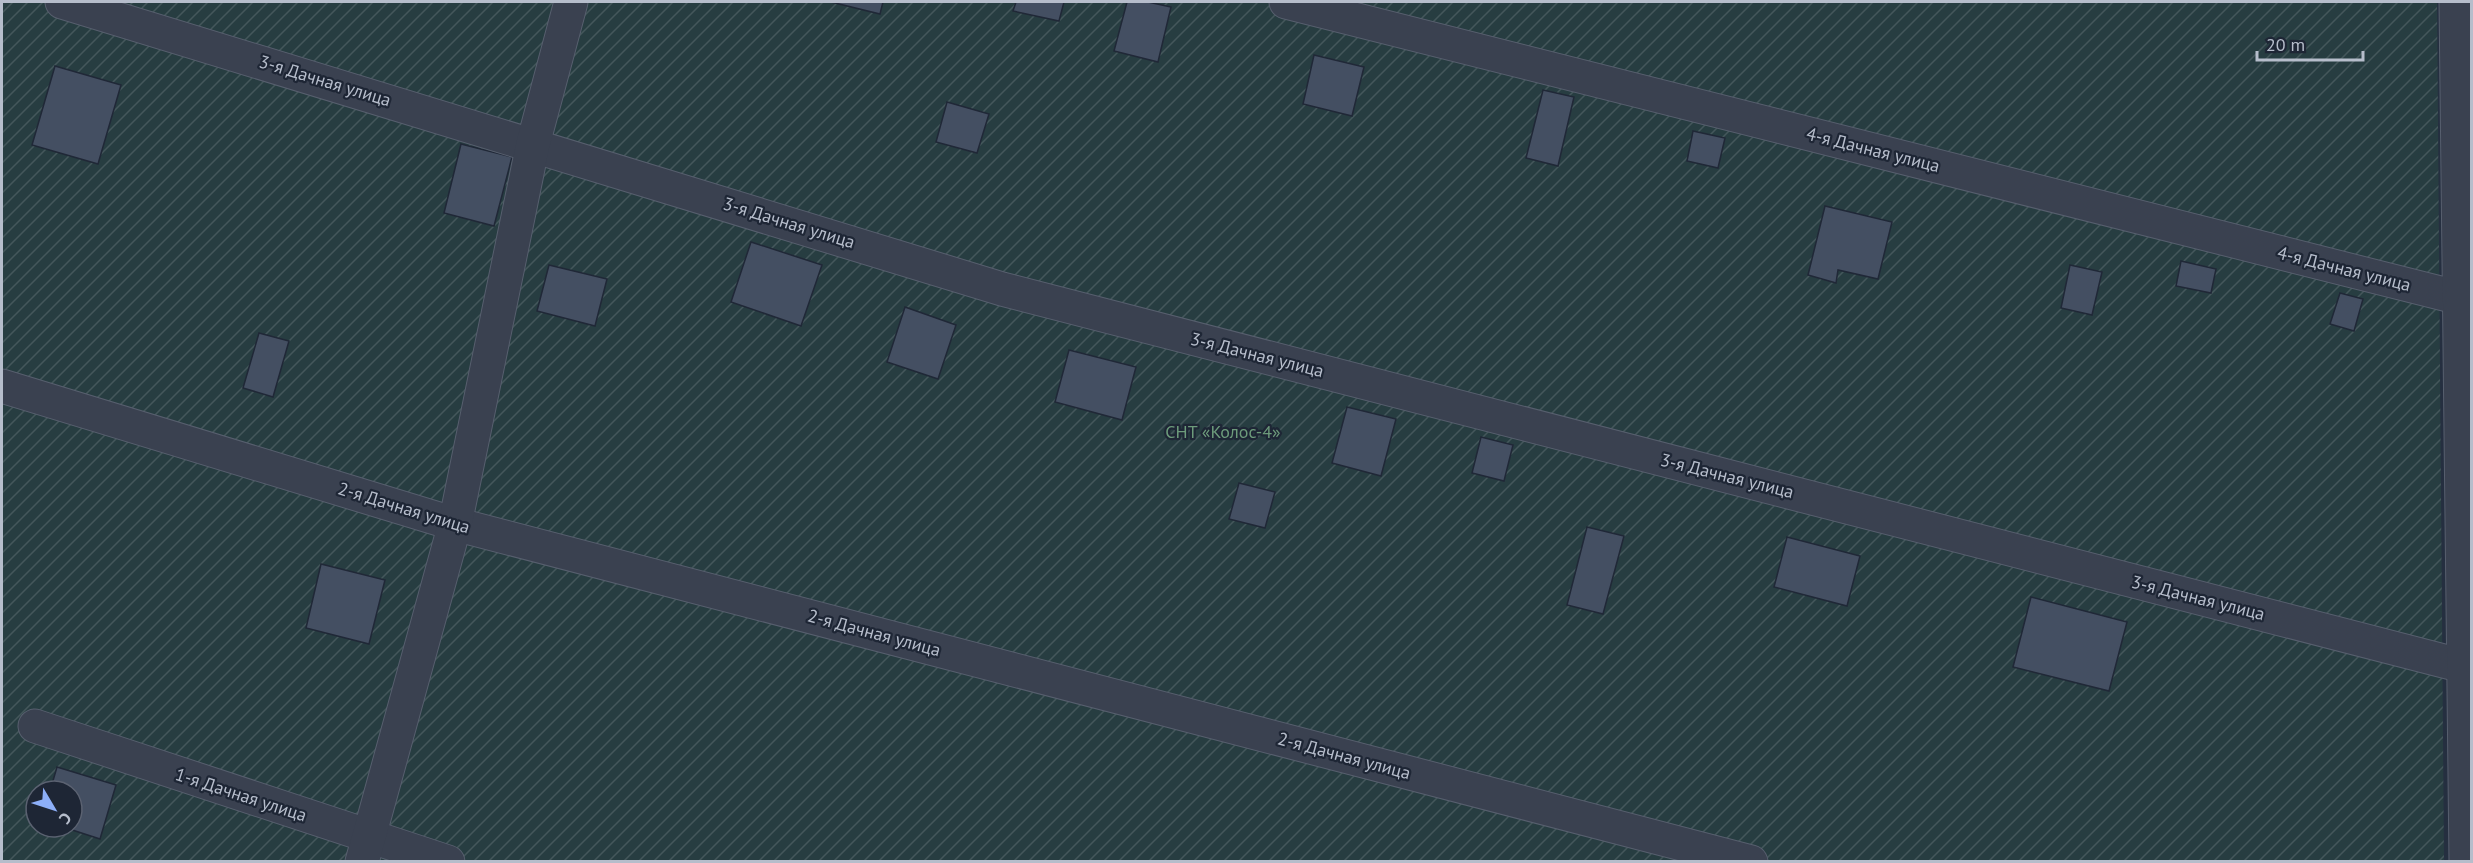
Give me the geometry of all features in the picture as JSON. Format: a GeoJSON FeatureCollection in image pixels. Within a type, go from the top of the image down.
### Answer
{"type":"FeatureCollection","features":[{"type":"Feature","properties":{"kind":"street","name":"3-я Дачная улица"},"geometry":{"type":"LineString","coordinates":[[62,2],[533,144],[1002,290],[2463,666]]}},
{"type":"Feature","properties":{"kind":"street"},"geometry":{"type":"LineString","coordinates":[[365,849],[455,524],[533,144],[571,2]]}},
{"type":"Feature","properties":{"kind":"street","name":"4-я Дачная улица"},"geometry":{"type":"LineString","coordinates":[[1286,2],[2460,298]]}},
{"type":"Feature","properties":{"kind":"street"},"geometry":{"type":"LineString","coordinates":[[2456,2],[2466,861]]}},
{"type":"Feature","properties":{"kind":"street","name":"2-я Дачная улица"},"geometry":{"type":"LineString","coordinates":[[2,386],[455,524],[1751,861]]}},
{"type":"Feature","properties":{"kind":"street","name":"1-я Дачная улица"},"geometry":{"type":"LineString","coordinates":[[36,726],[365,849],[448,861]]}},
{"type":"Feature","properties":{"kind":"green space","name":"СНТ «Колос-4»"},"geometry":{"type":"Polygon","coordinates":[[[2,2],[2437,2],[2444,861],[2,862],[2,2]]]}},
{"type":"Feature","properties":{"kind":"building"},"geometry":{"type":"Polygon","coordinates":[[[831,2],[883,2],[880,14],[831,2]]]}},
{"type":"Feature","properties":{"kind":"building"},"geometry":{"type":"Polygon","coordinates":[[[1016,2],[1064,2],[1059,21],[1013,11],[1016,2]]]}},
{"type":"Feature","properties":{"kind":"building"},"geometry":{"type":"Polygon","coordinates":[[[1127,2],[1148,2],[1171,7],[1158,62],[1114,51],[1127,2]]]}},
{"type":"Feature","properties":{"kind":"building"},"geometry":{"type":"Polygon","coordinates":[[[1314,55],[1364,67],[1352,116],[1303,104],[1314,55]]]}},
{"type":"Feature","properties":{"kind":"building"},"geometry":{"type":"Polygon","coordinates":[[[55,66],[121,85],[98,164],[32,145],[55,66]]]}},
{"type":"Feature","properties":{"kind":"building"},"geometry":{"type":"Polygon","coordinates":[[[1543,90],[1574,97],[1558,166],[1526,158],[1543,90]]]}},
{"type":"Feature","properties":{"kind":"building"},"geometry":{"type":"Polygon","coordinates":[[[947,102],[989,114],[977,153],[936,142],[947,102]]]}},
{"type":"Feature","properties":{"kind":"building"},"geometry":{"type":"Polygon","coordinates":[[[1693,131],[1725,138],[1718,168],[1687,161],[1693,131]]]}},
{"type":"Feature","properties":{"kind":"building"},"geometry":{"type":"Polygon","coordinates":[[[461,144],[512,157],[494,226],[444,213],[461,144]]]}},
{"type":"Feature","properties":{"kind":"building"},"geometry":{"type":"Polygon","coordinates":[[[1825,206],[1892,222],[1878,279],[1838,270],[1836,283],[1808,275],[1825,206]]]}},
{"type":"Feature","properties":{"kind":"building"},"geometry":{"type":"Polygon","coordinates":[[[751,242],[822,265],[801,326],[731,302],[751,242]]]}},
{"type":"Feature","properties":{"kind":"building"},"geometry":{"type":"Polygon","coordinates":[[[2181,261],[2216,269],[2211,293],[2176,286],[2181,261]]]}},
{"type":"Feature","properties":{"kind":"building"},"geometry":{"type":"Polygon","coordinates":[[[549,265],[607,279],[595,326],[537,311],[549,265]]]}},
{"type":"Feature","properties":{"kind":"building"},"geometry":{"type":"Polygon","coordinates":[[[2070,265],[2102,272],[2092,315],[2061,308],[2070,265]]]}},
{"type":"Feature","properties":{"kind":"building"},"geometry":{"type":"Polygon","coordinates":[[[2340,293],[2363,299],[2354,331],[2330,324],[2340,293]]]}},
{"type":"Feature","properties":{"kind":"building"},"geometry":{"type":"Polygon","coordinates":[[[905,307],[956,325],[938,379],[887,362],[905,307]]]}},
{"type":"Feature","properties":{"kind":"building"},"geometry":{"type":"Polygon","coordinates":[[[259,333],[289,341],[273,397],[243,388],[259,333]]]}},
{"type":"Feature","properties":{"kind":"building"},"geometry":{"type":"Polygon","coordinates":[[[1069,350],[1136,367],[1122,420],[1055,402],[1069,350]]]}},
{"type":"Feature","properties":{"kind":"building"},"geometry":{"type":"Polygon","coordinates":[[[1347,407],[1396,419],[1381,476],[1332,463],[1347,407]]]}},
{"type":"Feature","properties":{"kind":"building"},"geometry":{"type":"Polygon","coordinates":[[[1481,437],[1513,445],[1504,481],[1472,473],[1481,437]]]}},
{"type":"Feature","properties":{"kind":"building"},"geometry":{"type":"Polygon","coordinates":[[[1239,483],[1275,492],[1265,528],[1229,519],[1239,483]]]}},
{"type":"Feature","properties":{"kind":"building"},"geometry":{"type":"Polygon","coordinates":[[[1587,527],[1624,536],[1603,614],[1567,605],[1587,527]]]}},
{"type":"Feature","properties":{"kind":"building"},"geometry":{"type":"Polygon","coordinates":[[[1787,537],[1860,556],[1847,606],[1774,587],[1787,537]]]}},
{"type":"Feature","properties":{"kind":"building"},"geometry":{"type":"Polygon","coordinates":[[[321,564],[385,580],[369,644],[306,628],[321,564]]]}},
{"type":"Feature","properties":{"kind":"building"},"geometry":{"type":"Polygon","coordinates":[[[2031,597],[2127,622],[2109,691],[2013,667],[2031,597]]]}},
{"type":"Feature","properties":{"kind":"building"},"geometry":{"type":"Polygon","coordinates":[[[57,767],[116,785],[100,839],[84,834],[84,779],[54,779],[57,767]]]}}]}
